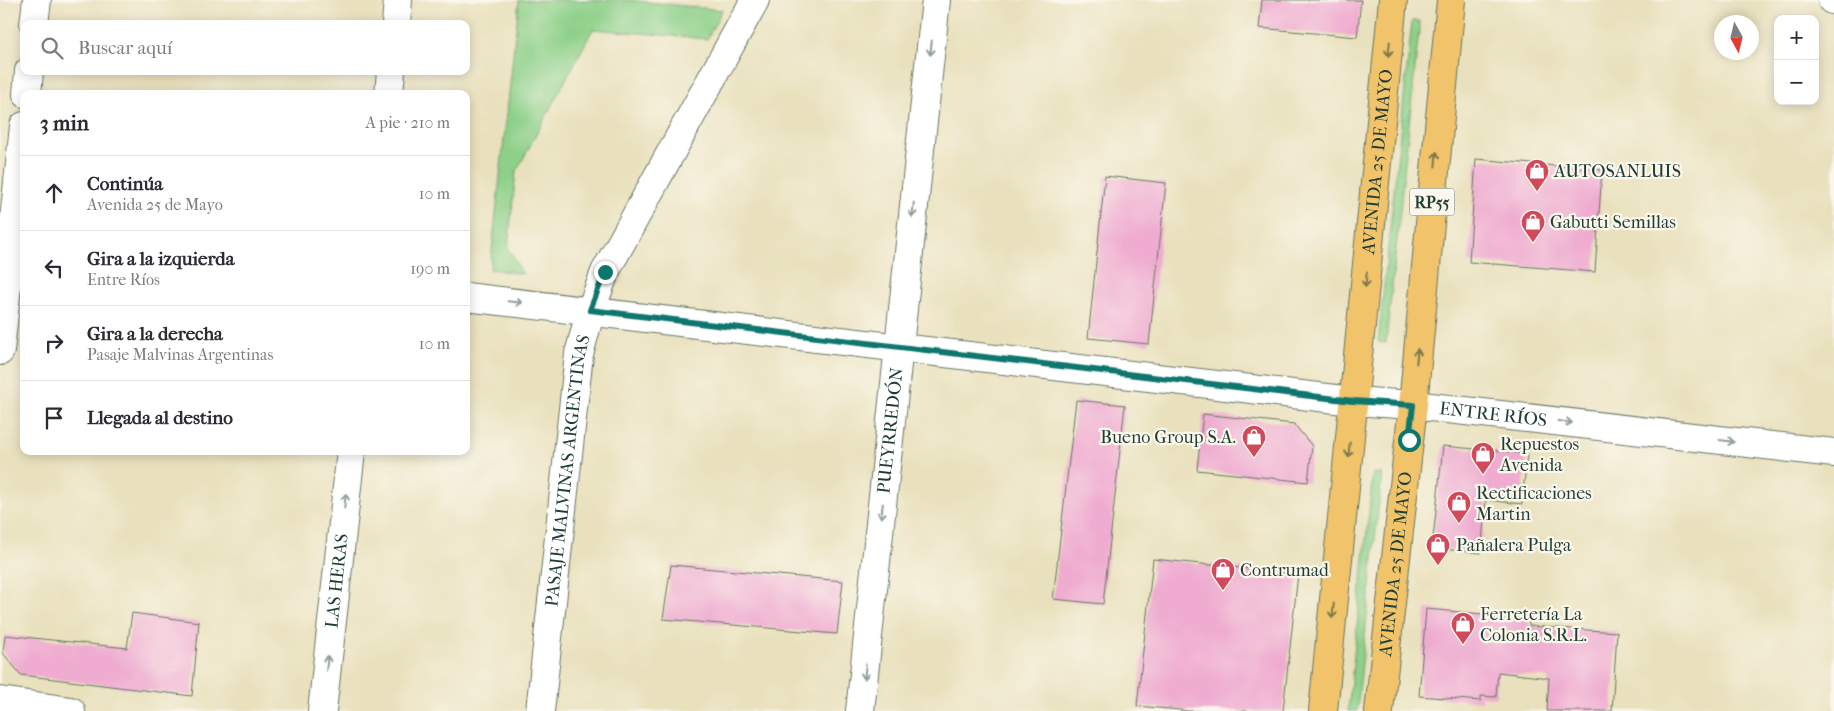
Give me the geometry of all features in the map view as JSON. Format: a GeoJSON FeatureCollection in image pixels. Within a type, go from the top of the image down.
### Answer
{"type":"FeatureCollection","features":[{"type":"Feature","properties":{"kind":"main road","name":"AVENIDA 25 DE MAYO"},"geometry":{"type":"LineString","coordinates":[[1323,711],[1394,0]]}},
{"type":"Feature","properties":{"kind":"main road","name":"AVENIDA 25 DE MAYO"},"geometry":{"type":"LineString","coordinates":[[1379,711],[1413,405],[1451,0]]}},
{"type":"Feature","properties":{"kind":"street"},"geometry":{"type":"LineString","coordinates":[[34,20],[37,0]]}},
{"type":"Feature","properties":{"kind":"street"},"geometry":{"type":"LineString","coordinates":[[396,20],[398,0]]}},
{"type":"Feature","properties":{"kind":"street","name":"PASAJE MALVINAS ARGENTINAS"},"geometry":{"type":"LineString","coordinates":[[540,711],[579,354],[590,310],[605,272],[755,0]]}},
{"type":"Feature","properties":{"kind":"street","name":"PUEYRREDÓN"},"geometry":{"type":"LineString","coordinates":[[860,711],[936,0]]}},
{"type":"Feature","properties":{"kind":"street"},"geometry":{"type":"LineString","coordinates":[[27,90],[29,75]]}},
{"type":"Feature","properties":{"kind":"street"},"geometry":{"type":"LineString","coordinates":[[389,90],[391,75]]}},
{"type":"Feature","properties":{"kind":"street"},"geometry":{"type":"LineString","coordinates":[[0,351],[20,166]]}},
{"type":"Feature","properties":{"kind":"street","name":"ENTRE RÍOS"},"geometry":{"type":"LineString","coordinates":[[470,297],[1353,401],[1413,405],[1834,453]]}},
{"type":"Feature","properties":{"kind":"street","name":"LAS HERAS"},"geometry":{"type":"LineString","coordinates":[[322,711],[351,455]]}},
{"type":"Feature","properties":{"kind":"street"},"geometry":{"type":"LineString","coordinates":[[0,701],[71,711]]}},
{"type":"Feature","properties":{"kind":"green space"},"geometry":{"type":"Polygon","coordinates":[[[519,0],[629,0],[722,10],[707,39],[593,29],[516,172],[508,248],[523,274],[490,269],[519,0]]]}},
{"type":"Feature","properties":{"kind":"green space"},"geometry":{"type":"Polygon","coordinates":[[[1412,21],[1420,21],[1386,343],[1378,342],[1412,21]]]}},
{"type":"Feature","properties":{"kind":"green space"},"geometry":{"type":"Polygon","coordinates":[[[1373,473],[1382,474],[1357,711],[1348,711],[1373,473]]]}},
{"type":"Feature","properties":{"kind":"building"},"geometry":{"type":"Polygon","coordinates":[[[1262,0],[1361,0],[1357,37],[1259,28],[1262,0]]]}},
{"type":"Feature","properties":{"kind":"building"},"geometry":{"type":"Polygon","coordinates":[[[1476,159],[1602,170],[1595,272],[1469,262],[1476,159]]]}},
{"type":"Feature","properties":{"kind":"building"},"geometry":{"type":"Polygon","coordinates":[[[1105,176],[1166,183],[1149,344],[1088,338],[1105,176]]]}},
{"type":"Feature","properties":{"kind":"building"},"geometry":{"type":"Polygon","coordinates":[[[1076,400],[1125,405],[1103,604],[1053,599],[1076,400]]]}},
{"type":"Feature","properties":{"kind":"building","name":"Bueno Group S.A."},"geometry":{"type":"Polygon","coordinates":[[[1203,414],[1294,424],[1312,446],[1308,482],[1197,470],[1203,414]]]}},
{"type":"Feature","properties":{"kind":"building","name":"Repuestos Avenida"},"geometry":{"type":"Polygon","coordinates":[[[1443,446],[1527,454],[1522,504],[1486,500],[1481,553],[1432,548],[1443,446]]]}},
{"type":"Feature","properties":{"kind":"building"},"geometry":{"type":"Polygon","coordinates":[[[1153,559],[1298,574],[1283,711],[1190,711],[1137,706],[1153,559]]]}},
{"type":"Feature","properties":{"kind":"building"},"geometry":{"type":"Polygon","coordinates":[[[671,565],[843,581],[837,634],[663,619],[671,565]]]}},
{"type":"Feature","properties":{"kind":"building"},"geometry":{"type":"Polygon","coordinates":[[[1426,609],[1529,618],[1529,626],[1617,632],[1612,711],[1547,711],[1549,678],[1498,672],[1496,697],[1481,696],[1481,701],[1419,696],[1426,609]]]}},
{"type":"Feature","properties":{"kind":"building"},"geometry":{"type":"Polygon","coordinates":[[[132,613],[199,622],[192,696],[21,675],[3,653],[5,635],[127,648],[132,613]]]}},
{"type":"Feature","properties":{"kind":"place","name":"AUTOSANLUIS"},"geometry":{"type":"Point","coordinates":[1537,192]}},
{"type":"Feature","properties":{"kind":"place","name":"Gabutti Semillas"},"geometry":{"type":"Point","coordinates":[1533,243]}},
{"type":"Feature","properties":{"kind":"place","name":"Bueno Group S.A."},"geometry":{"type":"Point","coordinates":[1254,458]}},
{"type":"Feature","properties":{"kind":"place","name":"Repuestos Avenida"},"geometry":{"type":"Point","coordinates":[1483,475]}},
{"type":"Feature","properties":{"kind":"place","name":"Rectificaciones Martin"},"geometry":{"type":"Point","coordinates":[1459,524]}},
{"type":"Feature","properties":{"kind":"place","name":"Pañalera Pulga"},"geometry":{"type":"Point","coordinates":[1438,566]}},
{"type":"Feature","properties":{"kind":"place","name":"Contrumad"},"geometry":{"type":"Point","coordinates":[1223,591]}},
{"type":"Feature","properties":{"kind":"place","name":"Ferretería La Colonia S.R.L."},"geometry":{"type":"Point","coordinates":[1463,645]}},
{"type":"Feature","properties":{"kind":"route"},"geometry":{"type":"LineString","coordinates":[[605,272],[590,310],[1353,401],[1413,405],[1409,440]]}}]}
